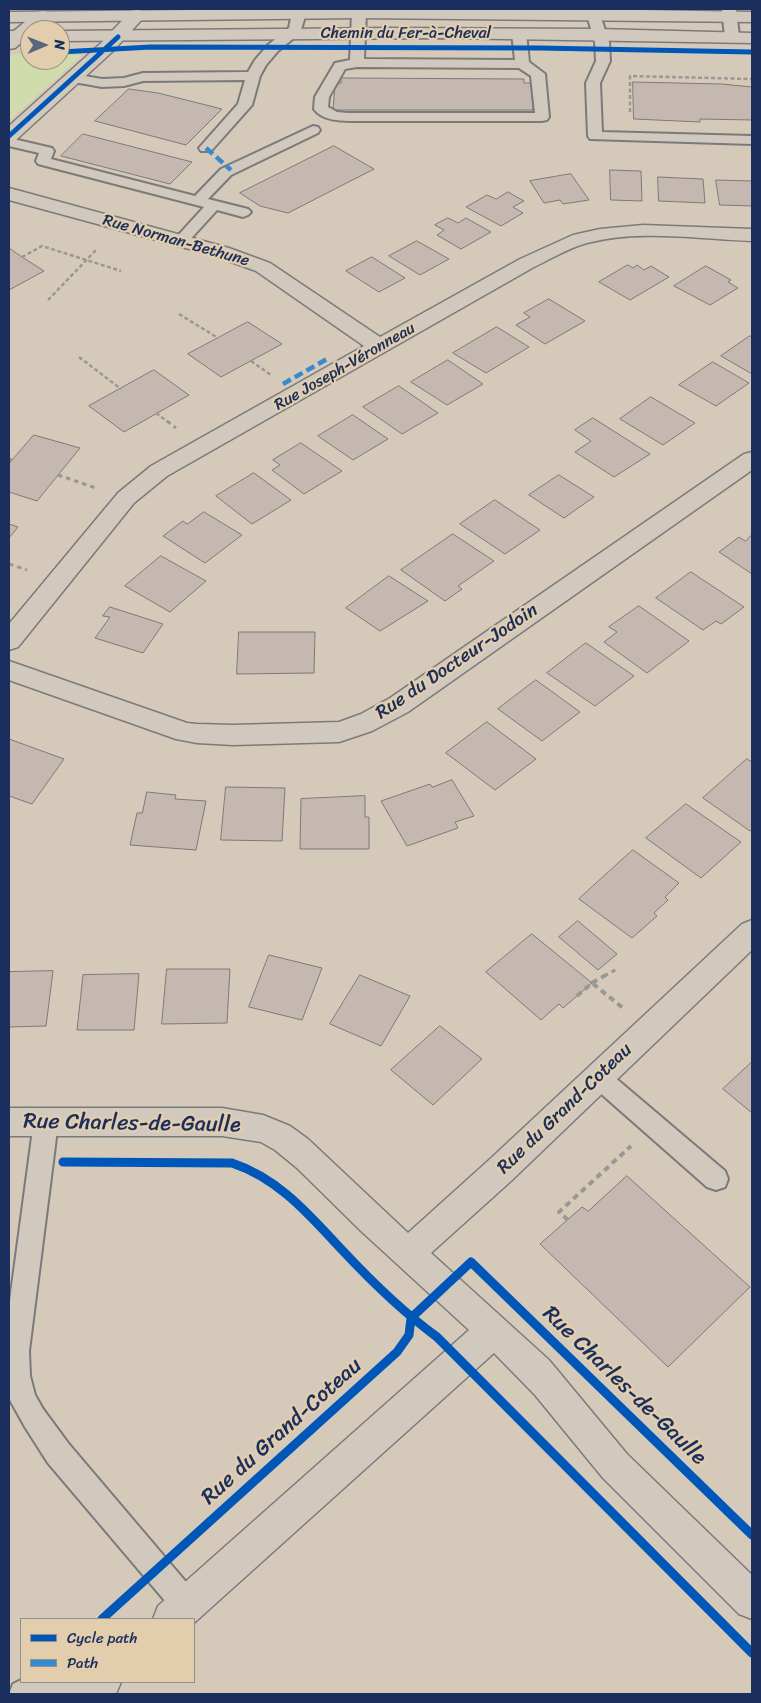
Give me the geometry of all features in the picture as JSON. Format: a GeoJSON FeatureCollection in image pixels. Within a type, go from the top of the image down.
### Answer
{"type":"FeatureCollection","features":[{"type":"Feature","properties":{"kind":"street","name":"Chemin du Fer-à-Cheval"},"geometry":{"type":"LineString","coordinates":[[9,17],[593,11],[729,13],[752,17]]}},
{"type":"Feature","properties":{"kind":"street"},"geometry":{"type":"LineString","coordinates":[[9,136],[118,37],[137,15]]}},
{"type":"Feature","properties":{"kind":"street"},"geometry":{"type":"LineString","coordinates":[[17,38],[43,16]]}},
{"type":"Feature","properties":{"kind":"street","name":"Chemin du Fer-à-Cheval"},"geometry":{"type":"LineString","coordinates":[[70,36],[519,33],[752,38]]}},
{"type":"Feature","properties":{"kind":"street","name":"Rue Norman-Bethune"},"geometry":{"type":"LineString","coordinates":[[9,194],[233,255],[263,267],[380,347]]}},
{"type":"Feature","properties":{"kind":"street","name":"Rue Joseph-Véronneau"},"geometry":{"type":"LineString","coordinates":[[9,641],[126,498],[144,482],[527,263],[579,240],[602,234],[631,232],[752,235]]}},
{"type":"Feature","properties":{"kind":"street","name":"Rue du Docteur-Jodoin"},"geometry":{"type":"LineString","coordinates":[[9,670],[185,732],[208,735],[340,732],[372,720],[399,705],[752,459]]}},
{"type":"Feature","properties":{"kind":"street","name":"Rue du Grand-Coteau"},"geometry":{"type":"LineString","coordinates":[[408,1253],[446,1221],[752,932]]}},
{"type":"Feature","properties":{"kind":"street","name":"Rue Charles-de-Gaulle"},"geometry":{"type":"LineString","coordinates":[[9,1122],[222,1122],[264,1129],[287,1140],[372,1221],[493,1331],[560,1396],[602,1452],[615,1466],[752,1601]]}},
{"type":"Feature","properties":{"kind":"street"},"geometry":{"type":"LineString","coordinates":[[179,1612],[493,1331]]}},
{"type":"Feature","properties":{"kind":"street"},"geometry":{"type":"LineString","coordinates":[[89,1694],[101,1683]]}},
{"type":"Feature","properties":{"kind":"lane"},"geometry":{"type":"LineString","coordinates":[[593,11],[600,34],[603,63],[593,83],[594,136],[752,140]]}},
{"type":"Feature","properties":{"kind":"lane"},"geometry":{"type":"LineString","coordinates":[[206,148],[245,105],[253,76],[260,63],[273,48],[291,34],[297,25],[298,13]]}},
{"type":"Feature","properties":{"kind":"lane"},"geometry":{"type":"LineString","coordinates":[[358,63],[359,13]]}},
{"type":"Feature","properties":{"kind":"lane"},"geometry":{"type":"LineString","coordinates":[[729,13],[732,37]]}},
{"type":"Feature","properties":{"kind":"lane"},"geometry":{"type":"LineString","coordinates":[[519,33],[522,64]]}},
{"type":"Feature","properties":{"kind":"lane"},"geometry":{"type":"LineString","coordinates":[[358,63],[522,64],[538,74],[542,117],[357,117],[326,113],[321,109],[322,97],[340,66],[358,63]]}},
{"type":"Feature","properties":{"kind":"lane"},"geometry":{"type":"LineString","coordinates":[[74,78],[102,83],[124,82],[143,77],[253,76]]}},
{"type":"Feature","properties":{"kind":"lane"},"geometry":{"type":"LineString","coordinates":[[198,200],[226,172],[313,130]]}},
{"type":"Feature","properties":{"kind":"lane"},"geometry":{"type":"LineString","coordinates":[[9,142],[47,151],[43,161],[243,212]]}},
{"type":"Feature","properties":{"kind":"lane"},"geometry":{"type":"LineString","coordinates":[[181,241],[214,204]]}},
{"type":"Feature","properties":{"kind":"lane"},"geometry":{"type":"LineString","coordinates":[[598,1077],[716,1178]]}},
{"type":"Feature","properties":{"kind":"lane"},"geometry":{"type":"LineString","coordinates":[[46,1122],[16,1351],[17,1376],[24,1400],[58,1453],[179,1612]]}},
{"type":"Feature","properties":{"kind":"lane"},"geometry":{"type":"LineString","coordinates":[[23,1694],[70,1683]]}},
{"type":"Feature","properties":{"kind":"path"},"geometry":{"type":"LineString","coordinates":[[630,115],[632,92],[630,76],[752,79]]}},
{"type":"Feature","properties":{"kind":"path"},"geometry":{"type":"LineString","coordinates":[[703,78],[704,83]]}},
{"type":"Feature","properties":{"kind":"path"},"geometry":{"type":"LineString","coordinates":[[740,79],[740,86]]}},
{"type":"Feature","properties":{"kind":"path"},"geometry":{"type":"LineString","coordinates":[[22,257],[42,246],[121,271]]}},
{"type":"Feature","properties":{"kind":"path"},"geometry":{"type":"LineString","coordinates":[[48,300],[97,250]]}},
{"type":"Feature","properties":{"kind":"path"},"geometry":{"type":"LineString","coordinates":[[179,314],[218,338]]}},
{"type":"Feature","properties":{"kind":"path"},"geometry":{"type":"LineString","coordinates":[[79,357],[121,389]]}},
{"type":"Feature","properties":{"kind":"path"},"geometry":{"type":"LineString","coordinates":[[251,361],[275,378]]}},
{"type":"Feature","properties":{"kind":"path"},"geometry":{"type":"LineString","coordinates":[[156,413],[182,432]]}},
{"type":"Feature","properties":{"kind":"path"},"geometry":{"type":"LineString","coordinates":[[58,475],[98,489]]}},
{"type":"Feature","properties":{"kind":"path"},"geometry":{"type":"LineString","coordinates":[[9,564],[27,570]]}},
{"type":"Feature","properties":{"kind":"path"},"geometry":{"type":"LineString","coordinates":[[577,996],[592,983],[617,969]]}},
{"type":"Feature","properties":{"kind":"path"},"geometry":{"type":"LineString","coordinates":[[592,983],[649,1029]]}},
{"type":"Feature","properties":{"kind":"path"},"geometry":{"type":"LineString","coordinates":[[568,1220],[559,1212],[614,1162]]}},
{"type":"Feature","properties":{"kind":"green space"},"geometry":{"type":"Polygon","coordinates":[[[12,54],[20,54],[20,70],[65,70],[9,121],[9,59],[12,54]]]}},
{"type":"Feature","properties":{"kind":"green space"},"geometry":{"type":"Polygon","coordinates":[[[70,55],[82,55],[70,66],[70,55]]]}},
{"type":"Feature","properties":{"kind":"building"},"geometry":{"type":"Polygon","coordinates":[[[341,78],[524,79],[524,83],[531,83],[533,110],[333,110],[335,84],[341,83],[341,78]]]}},
{"type":"Feature","properties":{"kind":"building"},"geometry":{"type":"Polygon","coordinates":[[[633,82],[722,84],[752,87],[752,120],[700,119],[700,122],[634,119],[633,82]]]}},
{"type":"Feature","properties":{"kind":"building"},"geometry":{"type":"Polygon","coordinates":[[[129,89],[158,93],[222,109],[186,145],[95,121],[129,89]]]}},
{"type":"Feature","properties":{"kind":"building"},"geometry":{"type":"Polygon","coordinates":[[[83,134],[192,162],[170,184],[61,156],[83,134]]]}},
{"type":"Feature","properties":{"kind":"building"},"geometry":{"type":"Polygon","coordinates":[[[334,146],[374,169],[288,213],[260,206],[240,193],[334,146]]]}},
{"type":"Feature","properties":{"kind":"building"},"geometry":{"type":"Polygon","coordinates":[[[610,170],[641,171],[642,201],[611,200],[610,170]]]}},
{"type":"Feature","properties":{"kind":"building"},"geometry":{"type":"Polygon","coordinates":[[[571,174],[589,200],[563,204],[560,200],[544,203],[530,181],[571,174]]]}},
{"type":"Feature","properties":{"kind":"building"},"geometry":{"type":"Polygon","coordinates":[[[658,177],[703,179],[705,203],[659,201],[658,177]]]}},
{"type":"Feature","properties":{"kind":"building"},"geometry":{"type":"Polygon","coordinates":[[[716,180],[752,181],[752,206],[720,205],[716,180]]]}},
{"type":"Feature","properties":{"kind":"building"},"geometry":{"type":"Polygon","coordinates":[[[508,192],[524,201],[513,207],[523,213],[501,226],[466,207],[487,195],[496,199],[508,192]]]}},
{"type":"Feature","properties":{"kind":"building"},"geometry":{"type":"Polygon","coordinates":[[[448,218],[458,223],[466,218],[491,232],[461,249],[437,235],[444,230],[435,225],[448,218]]]}},
{"type":"Feature","properties":{"kind":"building"},"geometry":{"type":"Polygon","coordinates":[[[417,241],[449,259],[420,275],[389,256],[417,241]]]}},
{"type":"Feature","properties":{"kind":"building"},"geometry":{"type":"Polygon","coordinates":[[[9,248],[44,271],[9,290],[9,248]]]}},
{"type":"Feature","properties":{"kind":"building"},"geometry":{"type":"Polygon","coordinates":[[[372,257],[405,278],[379,292],[346,271],[372,257]]]}},
{"type":"Feature","properties":{"kind":"building"},"geometry":{"type":"Polygon","coordinates":[[[628,265],[633,268],[637,265],[644,270],[651,266],[669,277],[630,300],[599,282],[628,265]]]}},
{"type":"Feature","properties":{"kind":"building"},"geometry":{"type":"Polygon","coordinates":[[[706,266],[731,280],[728,282],[738,288],[710,305],[674,286],[706,266]]]}},
{"type":"Feature","properties":{"kind":"building"},"geometry":{"type":"Polygon","coordinates":[[[549,299],[585,321],[545,344],[516,325],[530,317],[524,313],[549,299]]]}},
{"type":"Feature","properties":{"kind":"building"},"geometry":{"type":"Polygon","coordinates":[[[248,322],[282,344],[221,377],[188,354],[248,322]]]}},
{"type":"Feature","properties":{"kind":"building"},"geometry":{"type":"Polygon","coordinates":[[[497,327],[529,347],[486,373],[453,353],[497,327]]]}},
{"type":"Feature","properties":{"kind":"building"},"geometry":{"type":"Polygon","coordinates":[[[750,336],[752,337],[752,374],[721,356],[750,336]]]}},
{"type":"Feature","properties":{"kind":"building"},"geometry":{"type":"Polygon","coordinates":[[[448,360],[483,384],[447,405],[411,382],[448,360]]]}},
{"type":"Feature","properties":{"kind":"building"},"geometry":{"type":"Polygon","coordinates":[[[713,362],[749,383],[716,406],[679,385],[713,362]]]}},
{"type":"Feature","properties":{"kind":"building"},"geometry":{"type":"Polygon","coordinates":[[[154,370],[189,395],[124,432],[89,406],[154,370]]]}},
{"type":"Feature","properties":{"kind":"building"},"geometry":{"type":"Polygon","coordinates":[[[399,386],[438,413],[402,434],[363,407],[399,386]]]}},
{"type":"Feature","properties":{"kind":"building"},"geometry":{"type":"Polygon","coordinates":[[[651,397],[695,423],[663,445],[620,419],[651,397]]]}},
{"type":"Feature","properties":{"kind":"building"},"geometry":{"type":"Polygon","coordinates":[[[353,415],[388,439],[353,460],[318,436],[353,415]]]}},
{"type":"Feature","properties":{"kind":"building"},"geometry":{"type":"Polygon","coordinates":[[[593,418],[650,454],[614,477],[575,452],[591,441],[575,430],[593,418]]]}},
{"type":"Feature","properties":{"kind":"building"},"geometry":{"type":"Polygon","coordinates":[[[34,435],[80,448],[37,501],[9,492],[9,464],[34,435]]]}},
{"type":"Feature","properties":{"kind":"building"},"geometry":{"type":"Polygon","coordinates":[[[301,443],[342,471],[304,494],[272,470],[280,465],[273,460],[301,443]]]}},
{"type":"Feature","properties":{"kind":"building"},"geometry":{"type":"Polygon","coordinates":[[[254,473],[291,500],[252,524],[216,496],[254,473]]]}},
{"type":"Feature","properties":{"kind":"building"},"geometry":{"type":"Polygon","coordinates":[[[559,475],[594,497],[564,518],[529,495],[559,475]]]}},
{"type":"Feature","properties":{"kind":"building"},"geometry":{"type":"Polygon","coordinates":[[[495,500],[540,530],[505,554],[460,524],[495,500]]]}},
{"type":"Feature","properties":{"kind":"building"},"geometry":{"type":"Polygon","coordinates":[[[204,512],[242,535],[205,563],[163,536],[183,521],[187,524],[204,512]]]}},
{"type":"Feature","properties":{"kind":"building"},"geometry":{"type":"Polygon","coordinates":[[[9,524],[18,527],[9,538],[9,524]]]}},
{"type":"Feature","properties":{"kind":"building"},"geometry":{"type":"Polygon","coordinates":[[[453,534],[494,561],[458,586],[462,589],[445,601],[401,570],[453,534]]]}},
{"type":"Feature","properties":{"kind":"building"},"geometry":{"type":"Polygon","coordinates":[[[752,535],[752,574],[719,552],[739,537],[745,541],[752,535]]]}},
{"type":"Feature","properties":{"kind":"building"},"geometry":{"type":"Polygon","coordinates":[[[161,556],[206,581],[170,612],[125,586],[161,556]]]}},
{"type":"Feature","properties":{"kind":"building"},"geometry":{"type":"Polygon","coordinates":[[[691,572],[744,607],[721,624],[716,621],[703,630],[656,598],[691,572]]]}},
{"type":"Feature","properties":{"kind":"building"},"geometry":{"type":"Polygon","coordinates":[[[389,576],[428,601],[380,631],[346,608],[389,576]]]}},
{"type":"Feature","properties":{"kind":"building"},"geometry":{"type":"Polygon","coordinates":[[[639,606],[689,641],[647,673],[604,642],[617,632],[609,627],[639,606]]]}},
{"type":"Feature","properties":{"kind":"building"},"geometry":{"type":"Polygon","coordinates":[[[110,607],[163,624],[143,653],[95,638],[110,617],[103,616],[110,607]]]}},
{"type":"Feature","properties":{"kind":"building"},"geometry":{"type":"Polygon","coordinates":[[[239,632],[315,632],[314,673],[237,674],[239,632]]]}},
{"type":"Feature","properties":{"kind":"building"},"geometry":{"type":"Polygon","coordinates":[[[586,643],[634,676],[595,706],[547,673],[586,643]]]}},
{"type":"Feature","properties":{"kind":"building"},"geometry":{"type":"Polygon","coordinates":[[[536,680],[580,712],[542,741],[498,709],[536,680]]]}},
{"type":"Feature","properties":{"kind":"building"},"geometry":{"type":"Polygon","coordinates":[[[487,722],[536,759],[495,790],[446,753],[487,722]]]}},
{"type":"Feature","properties":{"kind":"building"},"geometry":{"type":"Polygon","coordinates":[[[9,739],[64,759],[32,804],[9,796],[9,739]]]}},
{"type":"Feature","properties":{"kind":"building"},"geometry":{"type":"Polygon","coordinates":[[[747,759],[752,762],[752,829],[750,831],[703,798],[747,759]]]}},
{"type":"Feature","properties":{"kind":"building"},"geometry":{"type":"Polygon","coordinates":[[[452,780],[474,816],[455,822],[458,828],[407,846],[381,801],[430,784],[432,787],[452,780]]]}},
{"type":"Feature","properties":{"kind":"building"},"geometry":{"type":"Polygon","coordinates":[[[226,787],[285,788],[282,841],[221,840],[226,787]]]}},
{"type":"Feature","properties":{"kind":"building"},"geometry":{"type":"Polygon","coordinates":[[[147,792],[176,795],[175,799],[206,801],[196,850],[130,845],[137,813],[142,813],[147,792]]]}},
{"type":"Feature","properties":{"kind":"building"},"geometry":{"type":"Polygon","coordinates":[[[365,796],[365,817],[369,817],[369,849],[300,849],[301,799],[365,796]]]}},
{"type":"Feature","properties":{"kind":"building"},"geometry":{"type":"Polygon","coordinates":[[[686,804],[741,842],[701,878],[646,838],[686,804]]]}},
{"type":"Feature","properties":{"kind":"building"},"geometry":{"type":"Polygon","coordinates":[[[633,850],[679,883],[665,897],[668,900],[654,913],[657,916],[632,938],[579,899],[633,850]]]}},
{"type":"Feature","properties":{"kind":"building"},"geometry":{"type":"Polygon","coordinates":[[[578,921],[617,954],[598,970],[559,937],[578,921]]]}},
{"type":"Feature","properties":{"kind":"building"},"geometry":{"type":"Polygon","coordinates":[[[532,934],[592,983],[563,1008],[559,1004],[541,1020],[486,972],[532,934]]]}},
{"type":"Feature","properties":{"kind":"building"},"geometry":{"type":"Polygon","coordinates":[[[269,955],[322,968],[302,1020],[249,1007],[269,955]]]}},
{"type":"Feature","properties":{"kind":"building"},"geometry":{"type":"Polygon","coordinates":[[[167,969],[230,969],[227,1023],[162,1024],[167,969]]]}},
{"type":"Feature","properties":{"kind":"building"},"geometry":{"type":"Polygon","coordinates":[[[53,971],[46,1026],[9,1027],[9,972],[53,971]]]}},
{"type":"Feature","properties":{"kind":"building"},"geometry":{"type":"Polygon","coordinates":[[[139,974],[134,1030],[77,1030],[83,975],[139,974]]]}},
{"type":"Feature","properties":{"kind":"building"},"geometry":{"type":"Polygon","coordinates":[[[360,975],[410,996],[381,1046],[330,1024],[360,975]]]}},
{"type":"Feature","properties":{"kind":"building"},"geometry":{"type":"Polygon","coordinates":[[[440,1026],[482,1059],[433,1105],[391,1070],[440,1026]]]}},
{"type":"Feature","properties":{"kind":"building"},"geometry":{"type":"Polygon","coordinates":[[[752,1062],[752,1113],[723,1089],[752,1062]]]}},
{"type":"Feature","properties":{"kind":"building"},"geometry":{"type":"Polygon","coordinates":[[[627,1176],[750,1287],[668,1367],[540,1244],[582,1207],[588,1211],[627,1176]]]}},
{"type":"Feature","properties":{"kind":"marked path"},"geometry":{"type":"LineString","coordinates":[[206,148],[231,170]]}},
{"type":"Feature","properties":{"kind":"marked path"},"geometry":{"type":"LineString","coordinates":[[283,384],[327,359],[325,357]]}},
{"type":"Feature","properties":{"kind":"cycle path"},"geometry":{"type":"LineString","coordinates":[[9,136],[118,37]]}},
{"type":"Feature","properties":{"kind":"cycle path"},"geometry":{"type":"LineString","coordinates":[[70,52],[88,49],[151,47],[539,48],[752,52]]}},
{"type":"Feature","properties":{"kind":"cycle path"},"geometry":{"type":"LineString","coordinates":[[63,1162],[232,1163],[249,1169],[280,1187],[307,1212],[389,1297],[437,1337],[752,1653]]}},
{"type":"Feature","properties":{"kind":"cycle path"},"geometry":{"type":"LineString","coordinates":[[103,1618],[397,1352],[409,1335],[411,1318],[471,1262],[752,1535]]}}]}
